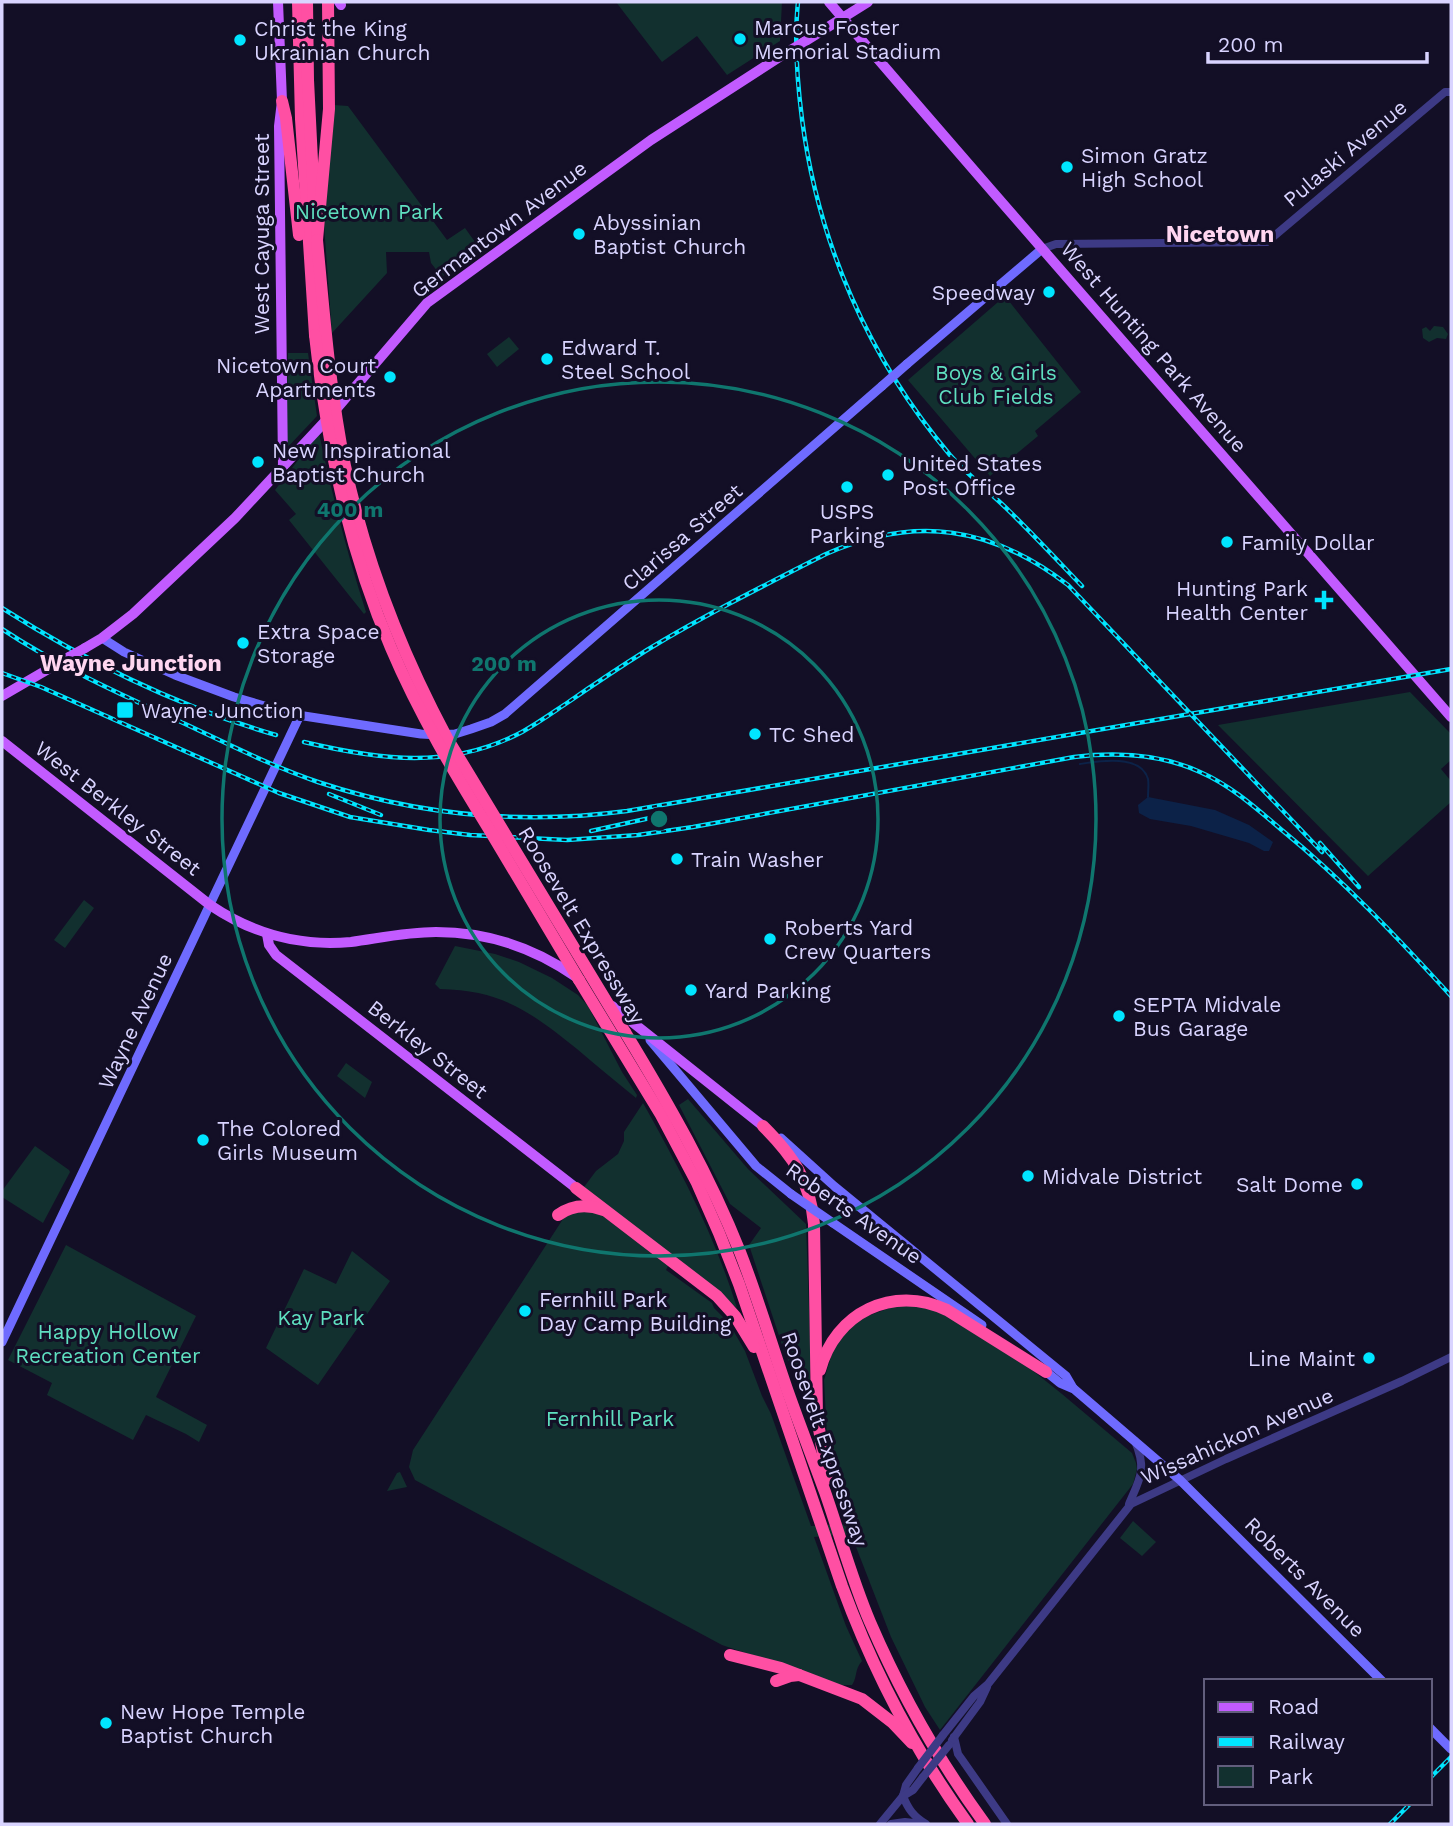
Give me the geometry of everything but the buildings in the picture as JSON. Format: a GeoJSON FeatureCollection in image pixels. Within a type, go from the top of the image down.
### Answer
{"type":"FeatureCollection","features":[{"type":"Feature","properties":{"kind":"highway","name":"Roosevelt Expressway"},"geometry":{"type":"LineString","coordinates":[[298,2],[308,240],[315,335],[325,415],[340,494],[362,571],[390,646],[441,751],[620,1036],[685,1133],[731,1230],[865,1610],[902,1691],[946,1769],[985,1824]]}},
{"type":"Feature","properties":{"kind":"highway","name":"Roosevelt Expressway"},"geometry":{"type":"LineString","coordinates":[[307,2],[310,119],[308,240],[343,452],[365,542],[390,617],[422,691],[620,1036],[697,1183],[730,1259],[856,1623],[884,1684],[936,1776],[968,1824]]}},
{"type":"Feature","properties":{"kind":"highway"},"geometry":{"type":"LineString","coordinates":[[308,240],[329,109],[336,3]]}},
{"type":"Feature","properties":{"kind":"highway"},"geometry":{"type":"LineString","coordinates":[[282,100],[308,240]]}},
{"type":"Feature","properties":{"kind":"highway"},"geometry":{"type":"LineString","coordinates":[[763,1126],[794,1160],[805,1182],[811,1203],[814,1224],[816,1388],[820,1443],[835,1524]]}},
{"type":"Feature","properties":{"kind":"highway"},"geometry":{"type":"LineString","coordinates":[[576,1188],[727,1306],[743,1326],[772,1380]]}},
{"type":"Feature","properties":{"kind":"highway"},"geometry":{"type":"LineString","coordinates":[[558,1215],[583,1206],[604,1210]]}},
{"type":"Feature","properties":{"kind":"highway"},"geometry":{"type":"LineString","coordinates":[[816,1388],[821,1364],[838,1332],[865,1311],[901,1300],[929,1303],[947,1310],[1046,1372]]}},
{"type":"Feature","properties":{"kind":"highway"},"geometry":{"type":"LineString","coordinates":[[730,1655],[765,1663],[852,1694],[893,1723],[923,1753]]}},
{"type":"Feature","properties":{"kind":"highway"},"geometry":{"type":"LineString","coordinates":[[776,1681],[799,1675]]}},
{"type":"Feature","properties":{"kind":"main road","name":"West Cayuga Street"},"geometry":{"type":"LineString","coordinates":[[278,2],[282,100],[279,126],[283,467]]}},
{"type":"Feature","properties":{"kind":"main road","name":"West Hunting Park Avenue"},"geometry":{"type":"LineString","coordinates":[[829,2],[1451,717]]}},
{"type":"Feature","properties":{"kind":"main road","name":"Germantown Avenue"},"geometry":{"type":"LineString","coordinates":[[2,696],[102,638],[134,614],[204,549],[283,467],[427,303],[651,140],[868,2]]}},
{"type":"Feature","properties":{"kind":"main road","name":"Clarissa Street"},"geometry":{"type":"LineString","coordinates":[[102,638],[133,656],[195,683],[282,713],[439,735],[455,734],[497,719],[1042,249]]}},
{"type":"Feature","properties":{"kind":"main road","name":"Wayne Avenue"},"geometry":{"type":"LineString","coordinates":[[2,1342],[300,715]]}},
{"type":"Feature","properties":{"kind":"main road","name":"West Berkley Street"},"geometry":{"type":"LineString","coordinates":[[2,741],[210,905]]}},
{"type":"Feature","properties":{"kind":"main road","name":"Roberts Avenue"},"geometry":{"type":"LineString","coordinates":[[210,905],[237,922],[267,934],[298,940],[332,943],[399,934],[470,934],[517,946],[557,964],[784,1141],[834,1186],[1066,1377],[1074,1390]]}},
{"type":"Feature","properties":{"kind":"main road","name":"Berkley Street"},"geometry":{"type":"LineString","coordinates":[[267,934],[269,945],[276,955],[576,1188]]}},
{"type":"Feature","properties":{"kind":"main road","name":"Roberts Avenue"},"geometry":{"type":"LineString","coordinates":[[644,1033],[756,1166],[791,1195],[1017,1349],[1060,1383],[1074,1390],[1180,1480],[1380,1679]]}},
{"type":"Feature","properties":{"kind":"main road"},"geometry":{"type":"LineString","coordinates":[[1432,1730],[1451,1749]]}},
{"type":"Feature","properties":{"kind":"street","name":"Pulaski Avenue"},"geometry":{"type":"LineString","coordinates":[[1042,249],[1056,244],[1267,242],[1448,92]]}},
{"type":"Feature","properties":{"kind":"street","name":"Wissahickon Avenue"},"geometry":{"type":"LineString","coordinates":[[903,1796],[906,1785],[943,1735],[974,1696],[988,1684],[1128,1507],[1180,1480],[1451,1357]]}},
{"type":"Feature","properties":{"kind":"street"},"geometry":{"type":"LineString","coordinates":[[1128,1507],[1142,1475],[1141,1459],[1135,1441]]}},
{"type":"Feature","properties":{"kind":"street","name":"Wissahickon Avenue"},"geometry":{"type":"LineString","coordinates":[[880,1824],[903,1796],[913,1790],[951,1741],[980,1702],[988,1684]]}},
{"type":"Feature","properties":{"kind":"street"},"geometry":{"type":"LineString","coordinates":[[951,1741],[1007,1824]]}},
{"type":"Feature","properties":{"kind":"street"},"geometry":{"type":"LineString","coordinates":[[903,1796],[907,1808],[925,1824]]}},
{"type":"Feature","properties":{"kind":"street"},"geometry":{"type":"LineString","coordinates":[[891,1824],[925,1824]]}},
{"type":"Feature","properties":{"kind":"green space","name":"Marcus Foster Memorial Stadium"},"geometry":{"type":"Polygon","coordinates":[[[616,2],[782,2],[780,41],[727,75],[697,36],[662,62],[616,2]]]}},
{"type":"Feature","properties":{"kind":"green space","name":"Nicetown Park"},"geometry":{"type":"Polygon","coordinates":[[[334,105],[348,106],[447,240],[465,228],[480,249],[442,277],[431,263],[429,252],[386,252],[387,273],[332,333],[324,225],[334,105]]]}},
{"type":"Feature","properties":{"kind":"green space","name":"Boys & Girls Club Fields"},"geometry":{"type":"Polygon","coordinates":[[[1005,296],[1081,392],[1035,431],[1038,436],[990,476],[908,380],[1005,296]]]}},
{"type":"Feature","properties":{"kind":"green space"},"geometry":{"type":"Polygon","coordinates":[[[1434,326],[1443,327],[1448,334],[1446,339],[1437,338],[1429,342],[1423,338],[1422,329],[1426,327],[1430,331],[1434,326]]]}},
{"type":"Feature","properties":{"kind":"green space"},"geometry":{"type":"Polygon","coordinates":[[[509,337],[519,349],[497,367],[487,354],[509,337]]]}},
{"type":"Feature","properties":{"kind":"green space"},"geometry":{"type":"Polygon","coordinates":[[[288,353],[308,353],[317,416],[286,449],[288,353]]]}},
{"type":"Feature","properties":{"kind":"green space"},"geometry":{"type":"Polygon","coordinates":[[[319,433],[340,523],[366,612],[364,614],[289,520],[296,514],[275,490],[319,433]]]}},
{"type":"Feature","properties":{"kind":"green space"},"geometry":{"type":"Polygon","coordinates":[[[1410,692],[1451,734],[1451,760],[1441,769],[1451,781],[1451,802],[1368,876],[1218,725],[1410,692]]]}},
{"type":"Feature","properties":{"kind":"green space"},"geometry":{"type":"Polygon","coordinates":[[[84,900],[94,908],[65,948],[54,940],[84,900]]]}},
{"type":"Feature","properties":{"kind":"green space"},"geometry":{"type":"Polygon","coordinates":[[[455,946],[519,962],[552,978],[578,995],[588,1006],[637,1095],[636,1098],[530,1014],[481,994],[440,989],[435,984],[455,946]]]}},
{"type":"Feature","properties":{"kind":"green space"},"geometry":{"type":"Polygon","coordinates":[[[346,1063],[372,1082],[365,1098],[337,1076],[346,1063]]]}},
{"type":"Feature","properties":{"kind":"green space"},"geometry":{"type":"Polygon","coordinates":[[[688,1099],[748,1169],[806,1224],[811,1366],[808,1398],[785,1354],[749,1245],[761,1228],[730,1204],[679,1105],[688,1099]]]}},
{"type":"Feature","properties":{"kind":"green space"},"geometry":{"type":"Polygon","coordinates":[[[643,1103],[696,1203],[737,1308],[584,1187],[596,1171],[618,1154],[624,1141],[624,1132],[643,1103]]]}},
{"type":"Feature","properties":{"kind":"green space"},"geometry":{"type":"Polygon","coordinates":[[[35,1146],[70,1172],[43,1223],[2,1197],[2,1191],[35,1146]]]}},
{"type":"Feature","properties":{"kind":"green space","name":"Fernhill Park"},"geometry":{"type":"Polygon","coordinates":[[[573,1211],[599,1213],[668,1266],[666,1270],[712,1303],[729,1323],[745,1351],[771,1414],[811,1526],[847,1524],[827,1437],[824,1380],[834,1347],[856,1320],[904,1303],[943,1312],[1032,1370],[1132,1453],[1137,1469],[1133,1484],[940,1730],[925,1707],[891,1637],[851,1534],[814,1537],[846,1626],[862,1661],[852,1685],[841,1685],[722,1645],[415,1480],[409,1467],[413,1450],[563,1219],[573,1211]]]}},
{"type":"Feature","properties":{"kind":"green space","name":"Happy Hollow Recreation Center"},"geometry":{"type":"Polygon","coordinates":[[[66,1245],[196,1316],[156,1397],[207,1425],[199,1442],[146,1415],[133,1440],[47,1395],[52,1383],[8,1360],[66,1245]]]}},
{"type":"Feature","properties":{"kind":"green space","name":"Kay Park"},"geometry":{"type":"Polygon","coordinates":[[[352,1251],[390,1281],[318,1385],[266,1348],[304,1269],[336,1284],[352,1251]]]}},
{"type":"Feature","properties":{"kind":"green space"},"geometry":{"type":"Polygon","coordinates":[[[400,1472],[407,1487],[387,1491],[397,1473],[400,1472]]]}},
{"type":"Feature","properties":{"kind":"green space"},"geometry":{"type":"Polygon","coordinates":[[[1133,1521],[1156,1542],[1142,1556],[1120,1538],[1133,1521]]]}},
{"type":"Feature","properties":{"kind":"water"},"geometry":{"type":"Polygon","coordinates":[[[1148,797],[1215,810],[1249,825],[1273,842],[1269,851],[1264,851],[1249,843],[1191,826],[1150,819],[1139,813],[1138,805],[1148,797]]]}},
{"type":"Feature","properties":{"kind":"waterway"},"geometry":{"type":"LineString","coordinates":[[1080,764],[1118,761],[1137,766],[1144,771],[1148,779],[1148,797]]}},
{"type":"Feature","properties":{"kind":"railway"},"geometry":{"type":"LineString","coordinates":[[798,2],[797,75],[810,165],[820,210],[852,298],[895,379],[950,455],[1082,586]]}},
{"type":"Feature","properties":{"kind":"railway"},"geometry":{"type":"LineString","coordinates":[[304,742],[387,757],[414,758],[441,757],[495,744],[534,725],[669,637],[826,554],[891,534],[921,531],[952,533],[981,539],[1010,550],[1039,565],[1068,585],[1322,852]]}},
{"type":"Feature","properties":{"kind":"railway"},"geometry":{"type":"LineString","coordinates":[[2,608],[67,647],[134,681],[204,711],[276,735]]}},
{"type":"Feature","properties":{"kind":"railway"},"geometry":{"type":"LineString","coordinates":[[2,629],[90,679],[300,776],[394,803],[433,810],[510,817],[627,811],[1451,669]]}},
{"type":"Feature","properties":{"kind":"railway"},"geometry":{"type":"LineString","coordinates":[[2,673],[41,687],[279,793],[350,817],[470,835],[567,840],[638,835],[1074,757],[1122,755],[1170,761],[1212,778],[1264,814],[1349,890],[1451,996]]}},
{"type":"Feature","properties":{"kind":"railway"},"geometry":{"type":"LineString","coordinates":[[329,794],[381,815]]}},
{"type":"Feature","properties":{"kind":"railway"},"geometry":{"type":"LineString","coordinates":[[591,831],[659,816]]}},
{"type":"Feature","properties":{"kind":"railway"},"geometry":{"type":"LineString","coordinates":[[1320,843],[1359,887]]}},
{"type":"Feature","properties":{"kind":"railway"},"geometry":{"type":"LineString","coordinates":[[1432,1776],[1451,1757]]}},
{"type":"Feature","properties":{"kind":"railway"},"geometry":{"type":"LineString","coordinates":[[1390,1824],[1409,1805]]}},
{"type":"Feature","properties":{"kind":"place","name":"Marcus Foster Memorial Stadium"},"geometry":{"type":"Point","coordinates":[740,39]}},
{"type":"Feature","properties":{"kind":"place","name":"Christ the King Ukrainian Church"},"geometry":{"type":"Point","coordinates":[240,40]}},
{"type":"Feature","properties":{"kind":"place","name":"Simon Gratz High School"},"geometry":{"type":"Point","coordinates":[1067,167]}},
{"type":"Feature","properties":{"kind":"place","name":"Abyssinian Baptist Church"},"geometry":{"type":"Point","coordinates":[579,234]}},
{"type":"Feature","properties":{"kind":"place","name":"Speedway"},"geometry":{"type":"Point","coordinates":[1049,292]}},
{"type":"Feature","properties":{"kind":"place","name":"Edward T. Steel School"},"geometry":{"type":"Point","coordinates":[547,359]}},
{"type":"Feature","properties":{"kind":"place","name":"Nicetown Court Apartments"},"geometry":{"type":"Point","coordinates":[390,377]}},
{"type":"Feature","properties":{"kind":"place","name":"New Inspirational Baptist Church"},"geometry":{"type":"Point","coordinates":[258,462]}},
{"type":"Feature","properties":{"kind":"place","name":"United States Post Office"},"geometry":{"type":"Point","coordinates":[888,475]}},
{"type":"Feature","properties":{"kind":"place","name":"USPS Parking"},"geometry":{"type":"Point","coordinates":[847,487]}},
{"type":"Feature","properties":{"kind":"place","name":"Family Dollar"},"geometry":{"type":"Point","coordinates":[1227,542]}},
{"type":"Feature","properties":{"kind":"place","name":"Hunting Park Health Center"},"geometry":{"type":"Point","coordinates":[1324,600]}},
{"type":"Feature","properties":{"kind":"place","name":"Extra Space Storage"},"geometry":{"type":"Point","coordinates":[243,643]}},
{"type":"Feature","properties":{"kind":"place","name":"Wayne Junction"},"geometry":{"type":"Point","coordinates":[125,710]}},
{"type":"Feature","properties":{"kind":"place","name":"TC Shed"},"geometry":{"type":"Point","coordinates":[755,734]}},
{"type":"Feature","properties":{"kind":"place","name":"Train Washer"},"geometry":{"type":"Point","coordinates":[677,859]}},
{"type":"Feature","properties":{"kind":"place","name":"Roberts Yard Crew Quarters"},"geometry":{"type":"Point","coordinates":[770,939]}},
{"type":"Feature","properties":{"kind":"place","name":"Yard Parking"},"geometry":{"type":"Point","coordinates":[691,990]}},
{"type":"Feature","properties":{"kind":"place","name":"SEPTA Midvale Bus Garage"},"geometry":{"type":"Point","coordinates":[1119,1016]}},
{"type":"Feature","properties":{"kind":"place","name":"The Colored Girls Museum"},"geometry":{"type":"Point","coordinates":[203,1140]}},
{"type":"Feature","properties":{"kind":"place","name":"Midvale District"},"geometry":{"type":"Point","coordinates":[1028,1176]}},
{"type":"Feature","properties":{"kind":"place","name":"Salt Dome"},"geometry":{"type":"Point","coordinates":[1357,1184]}},
{"type":"Feature","properties":{"kind":"place","name":"Fernhill Park Day Camp Building"},"geometry":{"type":"Point","coordinates":[525,1311]}},
{"type":"Feature","properties":{"kind":"place","name":"Line Maint"},"geometry":{"type":"Point","coordinates":[1369,1358]}},
{"type":"Feature","properties":{"kind":"place","name":"New Hope Temple Baptist Church"},"geometry":{"type":"Point","coordinates":[106,1723]}},
{"type":"Feature","properties":{"kind":"district","name":"Nicetown"},"geometry":{"type":"Point","coordinates":[1220,234]}},
{"type":"Feature","properties":{"kind":"district","name":"Wayne Junction"},"geometry":{"type":"Point","coordinates":[131,663]}}]}
